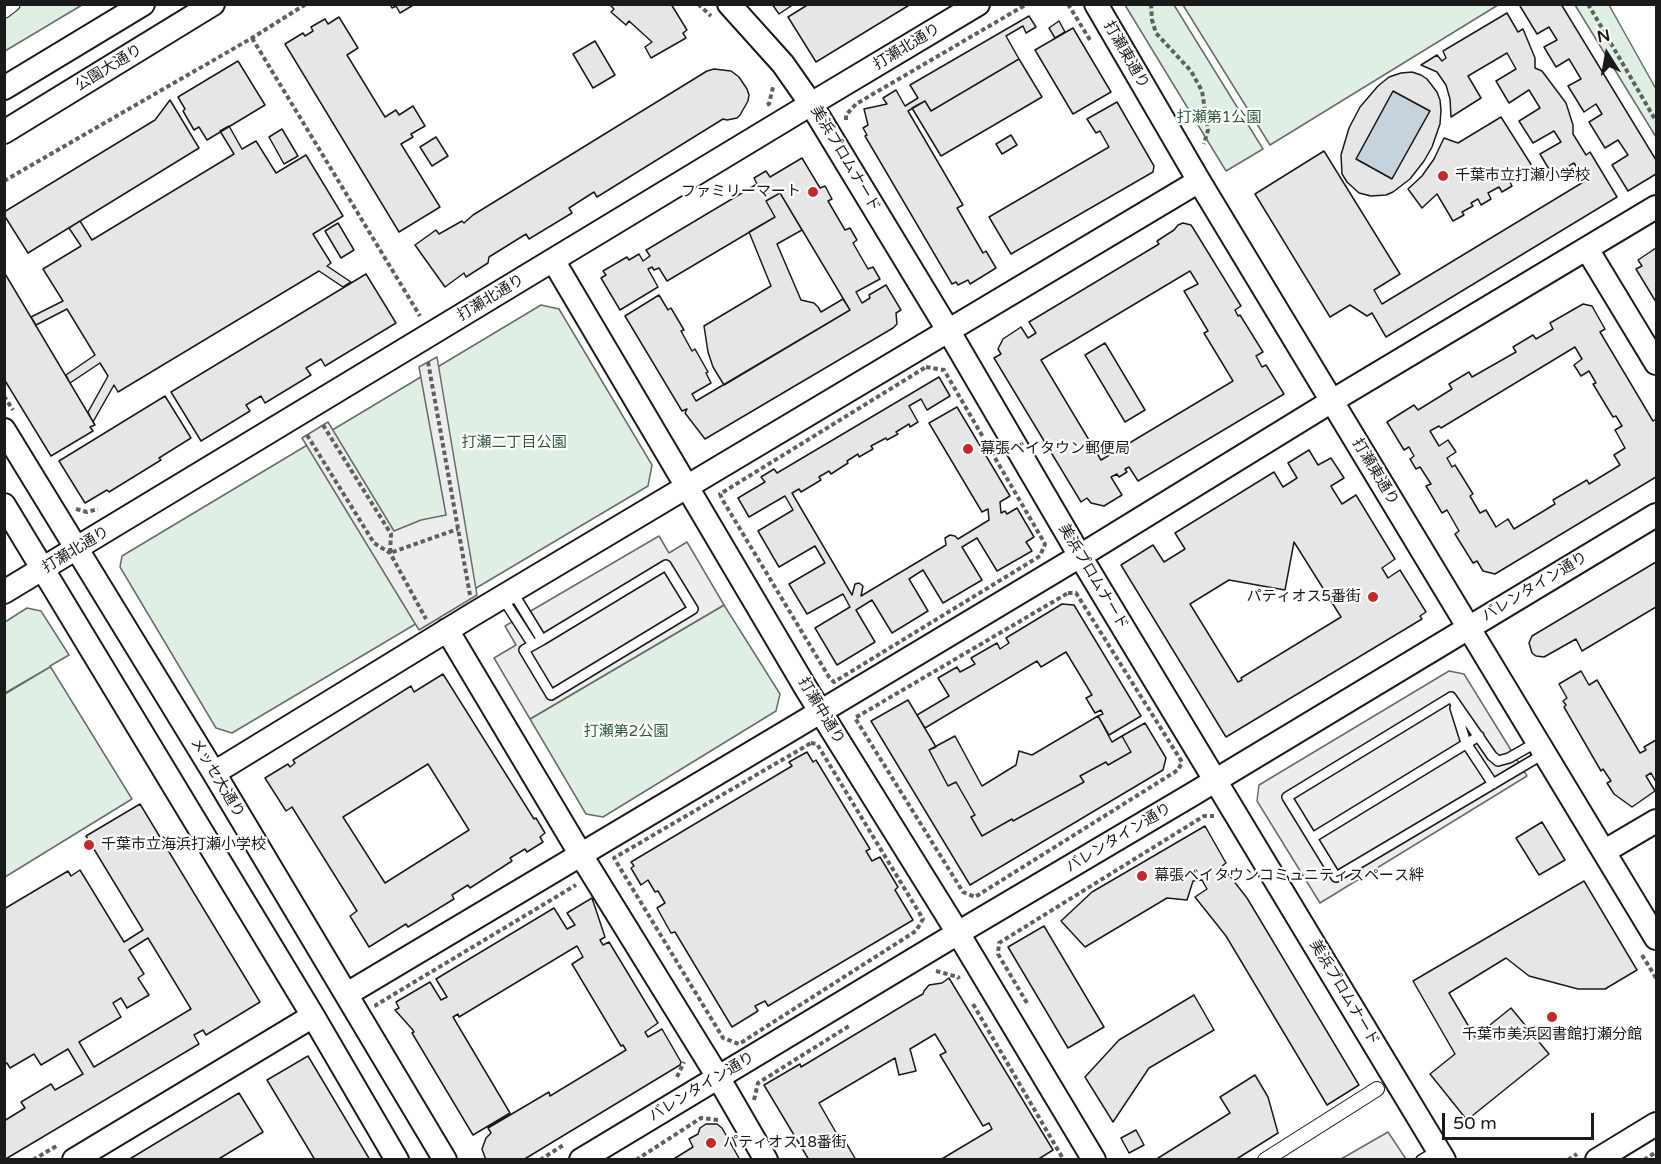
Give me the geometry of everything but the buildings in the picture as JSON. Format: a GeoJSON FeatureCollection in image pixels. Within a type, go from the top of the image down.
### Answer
{"type":"FeatureCollection","features":[{"type":"Feature","properties":{"kind":"street"},"geometry":{"type":"LineString","coordinates":[[4,11],[13,4]]}},
{"type":"Feature","properties":{"kind":"street"},"geometry":{"type":"LineString","coordinates":[[4,88],[143,4]]}},
{"type":"Feature","properties":{"kind":"street","name":"公園大通り"},"geometry":{"type":"LineString","coordinates":[[4,132],[213,4]]}},
{"type":"Feature","properties":{"kind":"street","name":"打瀬北通り"},"geometry":{"type":"LineString","coordinates":[[4,592],[978,4]]}},
{"type":"Feature","properties":{"kind":"street","name":"打瀬東通り"},"geometry":{"type":"LineString","coordinates":[[1096,4],[1199,181],[1656,938]]}},
{"type":"Feature","properties":{"kind":"street","name":"美浜プロムナード"},"geometry":{"type":"LineString","coordinates":[[722,13],[783,64],[811,104],[948,330],[1435,1156]]}},
{"type":"Feature","properties":{"kind":"street"},"geometry":{"type":"LineString","coordinates":[[214,773],[438,627],[507,594],[1199,181]]}},
{"type":"Feature","properties":{"kind":"street"},"geometry":{"type":"LineString","coordinates":[[347,994],[1656,207]]}},
{"type":"Feature","properties":{"kind":"street"},"geometry":{"type":"LineString","coordinates":[[1587,249],[1656,363]]}},
{"type":"Feature","properties":{"kind":"street","name":"打瀬中通り"},"geometry":{"type":"LineString","coordinates":[[553,260],[820,711],[958,933],[1094,1160]]}},
{"type":"Feature","properties":{"kind":"street","name":"メッセ大通り"},"geometry":{"type":"LineString","coordinates":[[10,423],[77,549],[445,1160]]}},
{"type":"Feature","properties":{"kind":"street"},"geometry":{"type":"LineString","coordinates":[[4,505],[313,1016],[397,1160]]}},
{"type":"Feature","properties":{"kind":"street","name":"バレンタイン通り"},"geometry":{"type":"LineString","coordinates":[[575,1151],[718,1077],[1656,515]]}},
{"type":"Feature","properties":{"kind":"street"},"geometry":{"type":"LineString","coordinates":[[438,627],[718,1077],[766,1160]]}},
{"type":"Feature","properties":{"kind":"street"},"geometry":{"type":"LineString","coordinates":[[1605,851],[1656,821]]}},
{"type":"Feature","properties":{"kind":"street"},"geometry":{"type":"LineString","coordinates":[[74,1160],[313,1016]]}},
{"type":"Feature","properties":{"kind":"street"},"geometry":{"type":"LineString","coordinates":[[1265,1160],[1377,1089]]}},
{"type":"Feature","properties":{"kind":"street"},"geometry":{"type":"LineString","coordinates":[[1597,1160],[1656,1124]]}},
{"type":"Feature","properties":{"kind":"lane"},"geometry":{"type":"LineString","coordinates":[[666,565],[693,609],[551,695],[524,650],[538,642],[666,565]]}},
{"type":"Feature","properties":{"kind":"lane"},"geometry":{"type":"LineString","coordinates":[[507,594],[538,642]]}},
{"type":"Feature","properties":{"kind":"lane"},"geometry":{"type":"LineString","coordinates":[[1451,697],[1492,756],[1498,761],[1541,747]]}},
{"type":"Feature","properties":{"kind":"lane"},"geometry":{"type":"LineString","coordinates":[[1451,697],[1287,797],[1336,877],[1493,784],[1541,747]]}},
{"type":"Feature","properties":{"kind":"lane"},"geometry":{"type":"LineString","coordinates":[[1451,697],[1466,743],[1493,784]]}},
{"type":"Feature","properties":{"kind":"lane"},"geometry":{"type":"LineString","coordinates":[[1312,838],[1479,736]]}},
{"type":"Feature","properties":{"kind":"path"},"geometry":{"type":"LineString","coordinates":[[4,182],[252,38],[306,4]]}},
{"type":"Feature","properties":{"kind":"path"},"geometry":{"type":"LineString","coordinates":[[698,4],[722,13]]}},
{"type":"Feature","properties":{"kind":"path"},"geometry":{"type":"LineString","coordinates":[[845,127],[846,115],[856,104],[1027,4]]}},
{"type":"Feature","properties":{"kind":"path"},"geometry":{"type":"LineString","coordinates":[[1068,4],[1092,43]]}},
{"type":"Feature","properties":{"kind":"path"},"geometry":{"type":"LineString","coordinates":[[1151,4],[1156,33],[1191,71],[1202,91],[1208,130],[1204,144]]}},
{"type":"Feature","properties":{"kind":"path"},"geometry":{"type":"LineString","coordinates":[[1588,4],[1656,121]]}},
{"type":"Feature","properties":{"kind":"path"},"geometry":{"type":"LineString","coordinates":[[252,38],[420,316]]}},
{"type":"Feature","properties":{"kind":"path"},"geometry":{"type":"LineString","coordinates":[[759,110],[769,104],[773,87],[766,79]]}},
{"type":"Feature","properties":{"kind":"path"},"geometry":{"type":"LineString","coordinates":[[419,368],[437,357]]}},
{"type":"Feature","properties":{"kind":"path"},"geometry":{"type":"LineString","coordinates":[[428,362],[470,599],[477,596]]}},
{"type":"Feature","properties":{"kind":"path"},"geometry":{"type":"LineString","coordinates":[[926,367],[944,370],[1045,544],[1040,556],[834,682],[722,499],[720,494],[926,367]]}},
{"type":"Feature","properties":{"kind":"path"},"geometry":{"type":"LineString","coordinates":[[4,396],[10,423]]}},
{"type":"Feature","properties":{"kind":"path"},"geometry":{"type":"LineString","coordinates":[[302,438],[326,424],[391,534],[390,553]]}},
{"type":"Feature","properties":{"kind":"path"},"geometry":{"type":"LineString","coordinates":[[307,435],[374,543],[390,553],[438,627]]}},
{"type":"Feature","properties":{"kind":"path"},"geometry":{"type":"LineString","coordinates":[[70,504],[87,512],[103,508]]}},
{"type":"Feature","properties":{"kind":"path"},"geometry":{"type":"LineString","coordinates":[[390,553],[458,529]]}},
{"type":"Feature","properties":{"kind":"path"},"geometry":{"type":"LineString","coordinates":[[1068,593],[1076,593],[1182,762],[1178,770],[975,897],[963,892],[855,718],[1068,593]]}},
{"type":"Feature","properties":{"kind":"path"},"geometry":{"type":"LineString","coordinates":[[811,743],[817,744],[923,919],[916,931],[740,1044],[723,1038],[619,863],[614,858],[811,743]]}},
{"type":"Feature","properties":{"kind":"path"},"geometry":{"type":"LineString","coordinates":[[999,954],[999,943],[1204,816],[1215,816]]}},
{"type":"Feature","properties":{"kind":"path"},"geometry":{"type":"LineString","coordinates":[[376,1005],[577,885],[584,883]]}},
{"type":"Feature","properties":{"kind":"path"},"geometry":{"type":"LineString","coordinates":[[927,977],[937,970],[958,977],[964,987]]}},
{"type":"Feature","properties":{"kind":"path"},"geometry":{"type":"LineString","coordinates":[[969,997],[1062,1158],[1061,1160]]}},
{"type":"Feature","properties":{"kind":"path"},"geometry":{"type":"LineString","coordinates":[[754,1100],[758,1083],[858,1020]]}},
{"type":"Feature","properties":{"kind":"path"},"geometry":{"type":"LineString","coordinates":[[677,1077],[686,1059]]}},
{"type":"Feature","properties":{"kind":"path"},"geometry":{"type":"LineString","coordinates":[[636,1160],[701,1118],[722,1120]]}},
{"type":"Feature","properties":{"kind":"path"},"geometry":{"type":"LineString","coordinates":[[540,1160],[575,1151]]}},
{"type":"Feature","properties":{"kind":"path"},"geometry":{"type":"LineString","coordinates":[[1644,1160],[1656,1152]]}},
{"type":"Feature","properties":{"kind":"green space"},"geometry":{"type":"Polygon","coordinates":[[[5,4],[82,5],[5,51],[5,4]]]}},
{"type":"Feature","properties":{"kind":"green space","name":"打瀬第1公園"},"geometry":{"type":"Polygon","coordinates":[[[1125,5],[1174,5],[1263,149],[1226,171],[1125,5]]]}},
{"type":"Feature","properties":{"kind":"green space"},"geometry":{"type":"Polygon","coordinates":[[[1183,5],[1498,5],[1270,145],[1183,5]]]}},
{"type":"Feature","properties":{"kind":"green space"},"geometry":{"type":"Polygon","coordinates":[[[1575,5],[1609,5],[1656,89],[1656,137],[1575,5]]]}},
{"type":"Feature","properties":{"kind":"green space","name":"打瀬二丁目公園"},"geometry":{"type":"Polygon","coordinates":[[[541,305],[559,309],[652,465],[648,486],[232,733],[216,728],[120,567],[122,556],[541,305]]]}},
{"type":"Feature","properties":{"kind":"green space","name":"打瀬第2公園"},"geometry":{"type":"Polygon","coordinates":[[[724,605],[780,694],[776,711],[603,817],[586,814],[530,719],[724,605]]]}},
{"type":"Feature","properties":{"kind":"green space"},"geometry":{"type":"Polygon","coordinates":[[[27,608],[41,611],[69,655],[50,666],[132,799],[5,877],[5,694],[50,667],[5,693],[5,622],[27,608]]]}},
{"type":"Feature","properties":{"kind":"shaded area"},"geometry":{"type":"Polygon","coordinates":[[[1393,91],[1430,111],[1392,179],[1356,159],[1393,91]]]}},
{"type":"Feature","properties":{"kind":"shaded area"},"geometry":{"type":"Polygon","coordinates":[[[437,357],[477,595],[419,630],[302,438],[328,422],[394,531],[421,520],[446,515],[419,367],[437,357]]]}},
{"type":"Feature","properties":{"kind":"shaded area"},"geometry":{"type":"Polygon","coordinates":[[[659,536],[669,553],[687,542],[724,605],[530,719],[494,658],[516,645],[505,626],[659,536]]]}},
{"type":"Feature","properties":{"kind":"shaded area"},"geometry":{"type":"Polygon","coordinates":[[[1449,671],[1464,674],[1527,776],[1320,903],[1257,801],[1259,785],[1449,671]]]}},
{"type":"Feature","properties":{"kind":"shaded area"},"geometry":{"type":"Polygon","coordinates":[[[1388,1132],[1406,1159],[1341,1159],[1388,1132]]]}},
{"type":"Feature","properties":{"kind":"place","name":"千葉市立打瀬小学校"},"geometry":{"type":"Point","coordinates":[1443,176]}},
{"type":"Feature","properties":{"kind":"place","name":"ファミリーマート"},"geometry":{"type":"Point","coordinates":[813,192]}},
{"type":"Feature","properties":{"kind":"place","name":"幕張ベイタウン郵便局"},"geometry":{"type":"Point","coordinates":[968,449]}},
{"type":"Feature","properties":{"kind":"place","name":"パティオス5番街"},"geometry":{"type":"Point","coordinates":[1373,597]}},
{"type":"Feature","properties":{"kind":"place","name":"千葉市立海浜打瀬小学校"},"geometry":{"type":"Point","coordinates":[89,845]}},
{"type":"Feature","properties":{"kind":"place","name":"幕張ベイタウンコミュニティスペース絆"},"geometry":{"type":"Point","coordinates":[1142,876]}},
{"type":"Feature","properties":{"kind":"place","name":"千葉市美浜図書館打瀬分館"},"geometry":{"type":"Point","coordinates":[1552,1017]}},
{"type":"Feature","properties":{"kind":"place","name":"パティオス18番街"},"geometry":{"type":"Point","coordinates":[711,1143]}}]}
